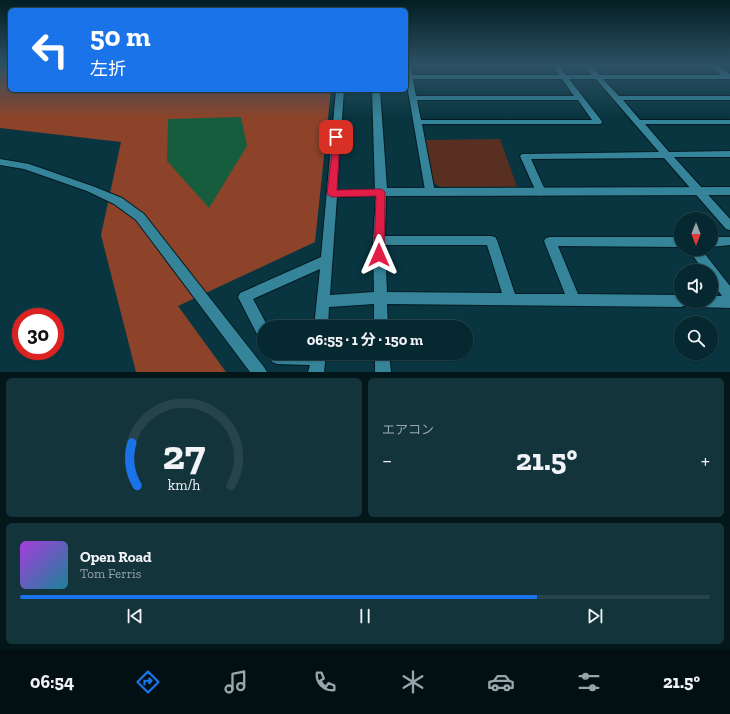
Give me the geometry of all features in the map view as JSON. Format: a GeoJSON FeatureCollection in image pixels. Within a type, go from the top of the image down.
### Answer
{"type":"FeatureCollection","features":[{"type":"Feature","properties":{"kind":"street"},"geometry":{"type":"LineString","coordinates":[[411,82],[430,193]]}},
{"type":"Feature","properties":{"kind":"street"},"geometry":{"type":"LineString","coordinates":[[418,122],[598,122],[568,82]]}},
{"type":"Feature","properties":{"kind":"street"},"geometry":{"type":"LineString","coordinates":[[601,82],[730,226]]}},
{"type":"Feature","properties":{"kind":"street"},"geometry":{"type":"LineString","coordinates":[[322,320],[340,92]]}},
{"type":"Feature","properties":{"kind":"street"},"geometry":{"type":"LineString","coordinates":[[376,92],[381,192],[379,241],[381,320]]}},
{"type":"Feature","properties":{"kind":"street"},"geometry":{"type":"LineString","coordinates":[[413,98],[580,98]]}},
{"type":"Feature","properties":{"kind":"street"},"geometry":{"type":"LineString","coordinates":[[615,98],[730,98]]}},
{"type":"Feature","properties":{"kind":"street"},"geometry":{"type":"LineString","coordinates":[[637,122],[730,122]]}},
{"type":"Feature","properties":{"kind":"street"},"geometry":{"type":"LineString","coordinates":[[542,192],[525,156],[730,154]]}},
{"type":"Feature","properties":{"kind":"street"},"geometry":{"type":"LineString","coordinates":[[0,162],[26,166],[91,189],[118,201],[140,217],[259,372]]}},
{"type":"Feature","properties":{"kind":"street"},"geometry":{"type":"LineString","coordinates":[[332,194],[381,192],[730,191]]}},
{"type":"Feature","properties":{"kind":"street"},"geometry":{"type":"LineString","coordinates":[[379,241],[491,240],[510,299]]}},
{"type":"Feature","properties":{"kind":"street"},"geometry":{"type":"LineString","coordinates":[[574,299],[550,241],[674,242]]}},
{"type":"Feature","properties":{"kind":"street"},"geometry":{"type":"LineString","coordinates":[[718,242],[730,241]]}},
{"type":"Feature","properties":{"kind":"street"},"geometry":{"type":"LineString","coordinates":[[699,256],[730,296]]}},
{"type":"Feature","properties":{"kind":"street"},"geometry":{"type":"LineString","coordinates":[[257,320],[245,297],[327,260]]}},
{"type":"Feature","properties":{"kind":"street"},"geometry":{"type":"LineString","coordinates":[[323,301],[379,298],[674,301]]}},
{"type":"Feature","properties":{"kind":"street"},"geometry":{"type":"LineString","coordinates":[[718,302],[730,302]]}},
{"type":"Feature","properties":{"kind":"street"},"geometry":{"type":"LineString","coordinates":[[308,360],[318,361]]}},
{"type":"Feature","properties":{"kind":"street"},"geometry":{"type":"LineString","coordinates":[[382,360],[383,372]]}},
{"type":"Feature","properties":{"kind":"shaded area"},"geometry":{"type":"Polygon","coordinates":[[[0,82],[8,82],[8,92],[331,92],[315,242],[178,306],[226,372],[136,372],[101,235],[121,142],[0,128],[0,82]]]}},
{"type":"Feature","properties":{"kind":"shaded area"},"geometry":{"type":"Polygon","coordinates":[[[241,117],[247,146],[209,208],[167,161],[168,119],[241,117]]]}},
{"type":"Feature","properties":{"kind":"shaded area"},"geometry":{"type":"Polygon","coordinates":[[[500,139],[517,187],[440,187],[433,182],[425,140],[500,139]]]}},
{"type":"Feature","properties":{"kind":"route"},"geometry":{"type":"LineString","coordinates":[[336,137],[332,194],[381,192],[379,255]]}}]}
